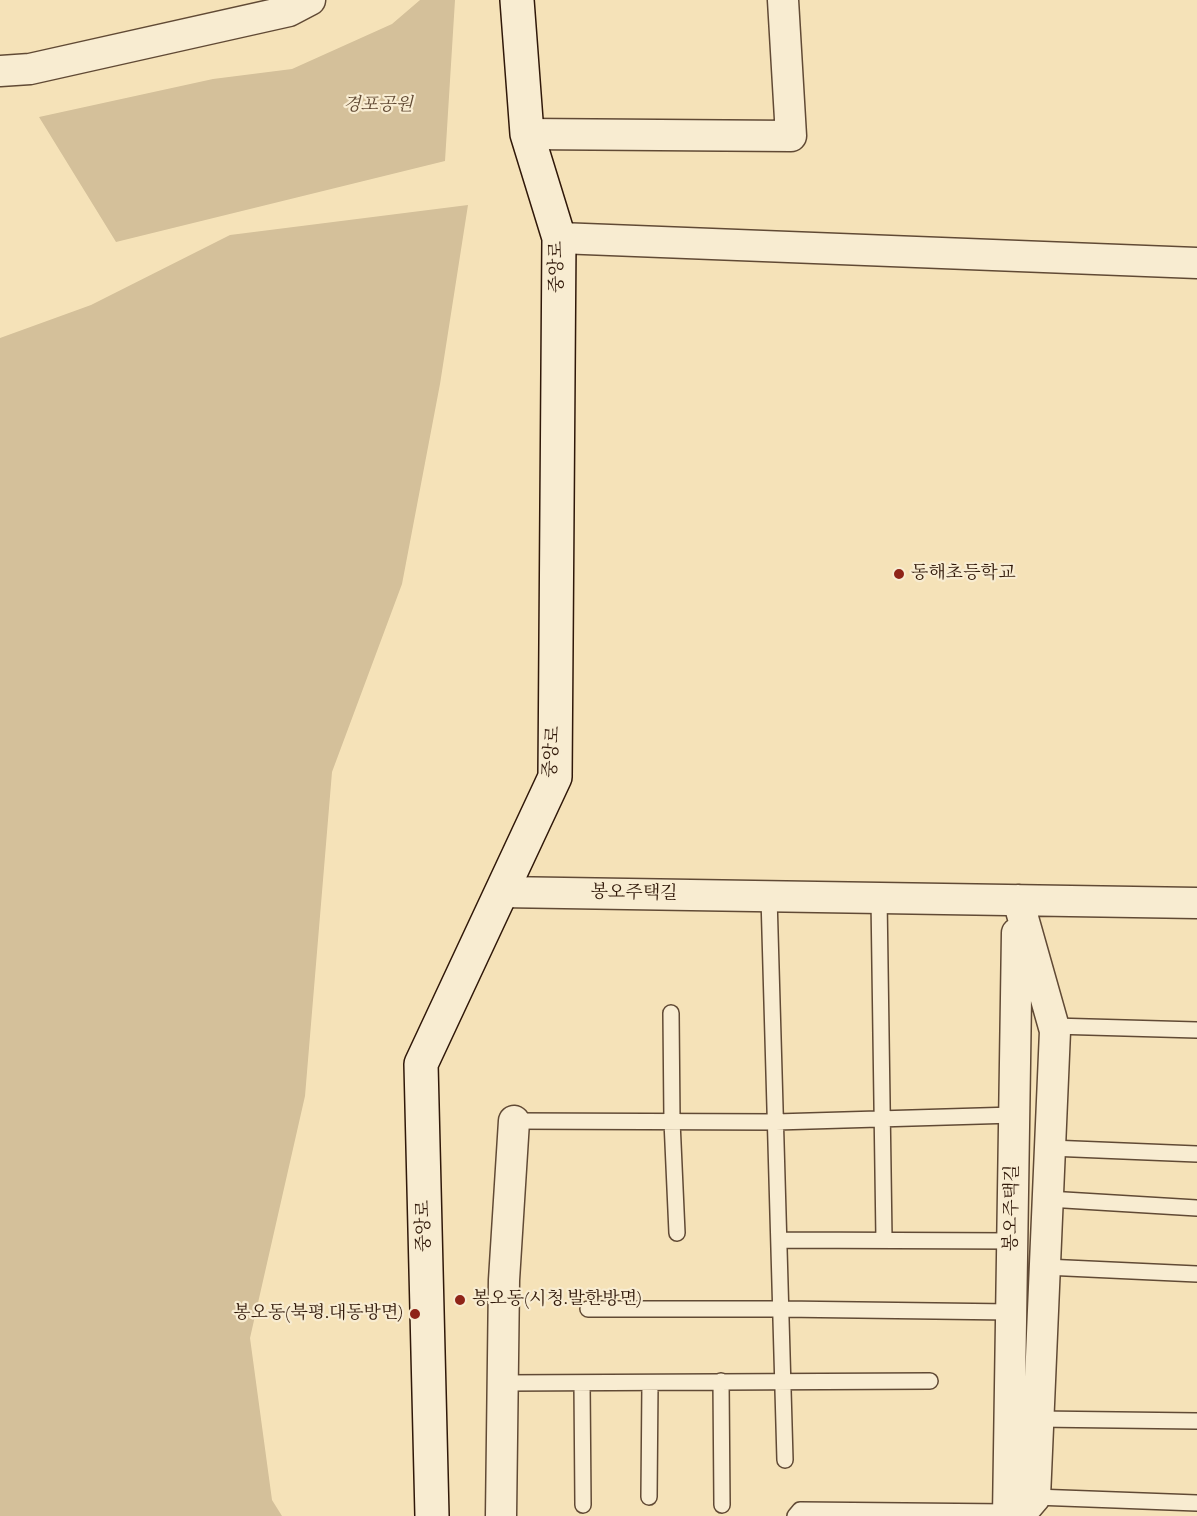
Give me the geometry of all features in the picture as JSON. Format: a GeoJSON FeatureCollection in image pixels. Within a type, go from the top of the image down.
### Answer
{"type":"FeatureCollection","features":[{"type":"Feature","properties":{"kind":"street"},"geometry":{"type":"LineString","coordinates":[[0,71],[30,69],[289,11],[310,0]]}},
{"type":"Feature","properties":{"kind":"street","name":"중앙로"},"geometry":{"type":"LineString","coordinates":[[432,1516],[421,1064],[555,777],[559,238],[527,134],[517,0]]}},
{"type":"Feature","properties":{"kind":"street"},"geometry":{"type":"LineString","coordinates":[[527,134],[791,136],[783,0]]}},
{"type":"Feature","properties":{"kind":"street"},"geometry":{"type":"LineString","coordinates":[[559,238],[1197,263]]}},
{"type":"Feature","properties":{"kind":"street","name":"봉오주택길"},"geometry":{"type":"LineString","coordinates":[[501,892],[1197,903]]}},
{"type":"Feature","properties":{"kind":"street"},"geometry":{"type":"LineString","coordinates":[[1017,1510],[1038,1419],[1054,1031],[1018,900]]}},
{"type":"Feature","properties":{"kind":"street","name":"봉오주택길"},"geometry":{"type":"LineString","coordinates":[[1017,1510],[1011,1312],[1018,900]]}},
{"type":"Feature","properties":{"kind":"street"},"geometry":{"type":"LineString","coordinates":[[501,1516],[504,1280],[514,1121]]}},
{"type":"Feature","properties":{"kind":"lane"},"geometry":{"type":"LineString","coordinates":[[770,897],[785,1460]]}},
{"type":"Feature","properties":{"kind":"lane"},"geometry":{"type":"LineString","coordinates":[[879,898],[884,1239]]}},
{"type":"Feature","properties":{"kind":"lane"},"geometry":{"type":"LineString","coordinates":[[671,1013],[672,1121],[677,1233]]}},
{"type":"Feature","properties":{"kind":"lane"},"geometry":{"type":"LineString","coordinates":[[1053,1026],[1197,1030]]}},
{"type":"Feature","properties":{"kind":"lane"},"geometry":{"type":"LineString","coordinates":[[514,1121],[776,1122],[1014,1114]]}},
{"type":"Feature","properties":{"kind":"lane"},"geometry":{"type":"LineString","coordinates":[[1050,1148],[1197,1154]]}},
{"type":"Feature","properties":{"kind":"lane"},"geometry":{"type":"LineString","coordinates":[[1048,1199],[1197,1208]]}},
{"type":"Feature","properties":{"kind":"lane"},"geometry":{"type":"LineString","coordinates":[[780,1240],[1012,1241]]}},
{"type":"Feature","properties":{"kind":"lane"},"geometry":{"type":"LineString","coordinates":[[1045,1267],[1197,1274]]}},
{"type":"Feature","properties":{"kind":"lane"},"geometry":{"type":"LineString","coordinates":[[588,1309],[1011,1312]]}},
{"type":"Feature","properties":{"kind":"lane"},"geometry":{"type":"LineString","coordinates":[[721,1381],[722,1505]]}},
{"type":"Feature","properties":{"kind":"lane"},"geometry":{"type":"LineString","coordinates":[[503,1383],[930,1381]]}},
{"type":"Feature","properties":{"kind":"lane"},"geometry":{"type":"LineString","coordinates":[[582,1383],[583,1505]]}},
{"type":"Feature","properties":{"kind":"lane"},"geometry":{"type":"LineString","coordinates":[[649,1497],[650,1383]]}},
{"type":"Feature","properties":{"kind":"lane"},"geometry":{"type":"LineString","coordinates":[[1038,1419],[1197,1420]]}},
{"type":"Feature","properties":{"kind":"lane"},"geometry":{"type":"LineString","coordinates":[[795,1516],[800,1510],[1017,1510],[1197,1503]]}},
{"type":"Feature","properties":{"kind":"green space","name":"경포공원"},"geometry":{"type":"Polygon","coordinates":[[[420,0],[455,0],[445,161],[116,242],[39,117],[213,79],[292,69],[392,24],[420,0]]]}},
{"type":"Feature","properties":{"kind":"green space"},"geometry":{"type":"Polygon","coordinates":[[[468,205],[440,384],[402,584],[332,772],[305,1096],[250,1338],[272,1500],[282,1516],[0,1516],[0,338],[91,305],[230,235],[468,205]]]}},
{"type":"Feature","properties":{"kind":"place","name":"동해초등학교"},"geometry":{"type":"Point","coordinates":[899,574]}},
{"type":"Feature","properties":{"kind":"place","name":"봉오동(시청.발한방면)"},"geometry":{"type":"Point","coordinates":[460,1300]}},
{"type":"Feature","properties":{"kind":"place","name":"봉오동(북평.대동방면)"},"geometry":{"type":"Point","coordinates":[415,1314]}}]}
